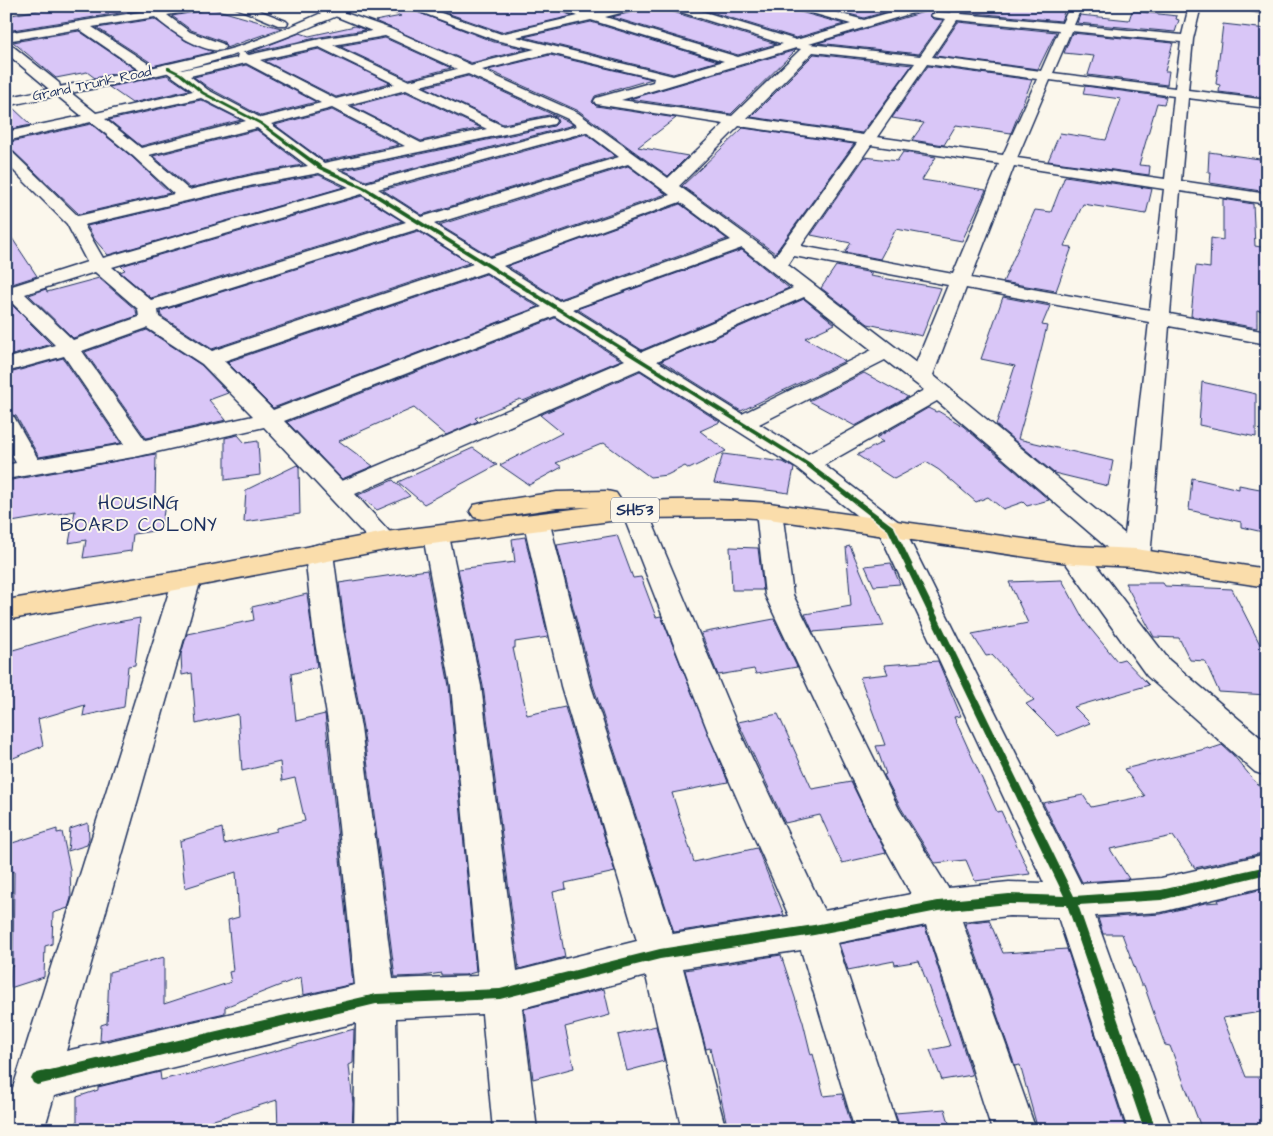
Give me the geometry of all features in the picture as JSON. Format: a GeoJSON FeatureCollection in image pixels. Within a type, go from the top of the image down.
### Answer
{"type":"FeatureCollection","features":[{"type":"Feature","properties":{"kind":"main road","name":"SH53"},"geometry":{"type":"LineString","coordinates":[[6,595],[379,535],[557,500],[759,498],[868,510],[1130,548],[1267,560]]}},
{"type":"Feature","properties":{"kind":"main road","name":"SH53"},"geometry":{"type":"LineString","coordinates":[[6,610],[187,579],[319,553],[379,535],[436,536],[634,510],[740,509],[769,511],[1074,554],[1130,548],[1267,578]]}},
{"type":"Feature","properties":{"kind":"street"},"geometry":{"type":"LineString","coordinates":[[6,37],[166,10],[201,6]]}},
{"type":"Feature","properties":{"kind":"street"},"geometry":{"type":"LineString","coordinates":[[237,6],[282,23]]}},
{"type":"Feature","properties":{"kind":"street"},"geometry":{"type":"LineString","coordinates":[[74,222],[185,195],[500,130],[583,108],[667,77],[499,37],[409,6]]}},
{"type":"Feature","properties":{"kind":"street"},"geometry":{"type":"LineString","coordinates":[[558,6],[738,61]]}},
{"type":"Feature","properties":{"kind":"street"},"geometry":{"type":"LineString","coordinates":[[499,37],[636,6]]}},
{"type":"Feature","properties":{"kind":"street"},"geometry":{"type":"LineString","coordinates":[[672,6],[804,46],[1267,104]]}},
{"type":"Feature","properties":{"kind":"street"},"geometry":{"type":"LineString","coordinates":[[798,6],[864,24]]}},
{"type":"Feature","properties":{"kind":"street"},"geometry":{"type":"LineString","coordinates":[[620,95],[738,61],[804,46],[864,24],[924,6]]}},
{"type":"Feature","properties":{"kind":"street"},"geometry":{"type":"LineString","coordinates":[[921,377],[1008,161],[1047,76],[1076,6]]}},
{"type":"Feature","properties":{"kind":"street"},"geometry":{"type":"LineString","coordinates":[[1130,548],[1160,318],[1187,39],[1195,6]]}},
{"type":"Feature","properties":{"kind":"street"},"geometry":{"type":"LineString","coordinates":[[1241,6],[1267,11]]}},
{"type":"Feature","properties":{"kind":"street"},"geometry":{"type":"LineString","coordinates":[[164,70],[282,23],[335,8],[394,30],[472,70],[583,108],[736,121],[1267,200]]}},
{"type":"Feature","properties":{"kind":"street","name":"Grand Trunk Road"},"geometry":{"type":"LineString","coordinates":[[6,102],[57,88],[164,70],[232,52],[296,29],[335,8]]}},
{"type":"Feature","properties":{"kind":"street"},"geometry":{"type":"LineString","coordinates":[[166,10],[171,27],[219,47]]}},
{"type":"Feature","properties":{"kind":"street"},"geometry":{"type":"LineString","coordinates":[[84,12],[100,22]]}},
{"type":"Feature","properties":{"kind":"street"},"geometry":{"type":"LineString","coordinates":[[905,12],[957,12],[1066,28],[1187,39]]}},
{"type":"Feature","properties":{"kind":"street"},"geometry":{"type":"LineString","coordinates":[[778,266],[957,12]]}},
{"type":"Feature","properties":{"kind":"street"},"geometry":{"type":"LineString","coordinates":[[421,24],[447,19]]}},
{"type":"Feature","properties":{"kind":"street"},"geometry":{"type":"LineString","coordinates":[[6,21],[20,35]]}},
{"type":"Feature","properties":{"kind":"street"},"geometry":{"type":"LineString","coordinates":[[80,25],[260,123],[321,168],[364,188],[489,265],[808,464],[891,529],[1071,901],[1150,1130]]}},
{"type":"Feature","properties":{"kind":"street"},"geometry":{"type":"LineString","coordinates":[[6,96],[164,70],[250,60],[320,43],[394,30]]}},
{"type":"Feature","properties":{"kind":"street"},"geometry":{"type":"LineString","coordinates":[[320,43],[500,130]]}},
{"type":"Feature","properties":{"kind":"street"},"geometry":{"type":"LineString","coordinates":[[210,359],[489,265],[676,191],[804,46]]}},
{"type":"Feature","properties":{"kind":"street"},"geometry":{"type":"LineString","coordinates":[[6,47],[92,118],[138,152],[185,195]]}},
{"type":"Feature","properties":{"kind":"street"},"geometry":{"type":"LineString","coordinates":[[138,152],[551,49]]}},
{"type":"Feature","properties":{"kind":"street"},"geometry":{"type":"LineString","coordinates":[[232,52],[418,147]]}},
{"type":"Feature","properties":{"kind":"street"},"geometry":{"type":"LineString","coordinates":[[6,137],[203,93]]}},
{"type":"Feature","properties":{"kind":"street"},"geometry":{"type":"LineString","coordinates":[[583,108],[588,127],[778,266],[921,377],[1130,548]]}},
{"type":"Feature","properties":{"kind":"street"},"geometry":{"type":"LineString","coordinates":[[9,293],[98,265],[364,188],[588,127]]}},
{"type":"Feature","properties":{"kind":"street"},"geometry":{"type":"LineString","coordinates":[[6,154],[74,222],[98,265],[148,314],[210,359],[379,535]]}},
{"type":"Feature","properties":{"kind":"street"},"geometry":{"type":"LineString","coordinates":[[6,366],[69,348],[148,314],[421,223],[631,158]]}},
{"type":"Feature","properties":{"kind":"street"},"geometry":{"type":"LineString","coordinates":[[6,472],[139,449],[269,419],[558,308],[744,241]]}},
{"type":"Feature","properties":{"kind":"street"},"geometry":{"type":"LineString","coordinates":[[790,250],[1267,338]]}},
{"type":"Feature","properties":{"kind":"street"},"geometry":{"type":"LineString","coordinates":[[338,492],[806,289]]}},
{"type":"Feature","properties":{"kind":"street"},"geometry":{"type":"LineString","coordinates":[[9,293],[69,348],[139,449]]}},
{"type":"Feature","properties":{"kind":"street"},"geometry":{"type":"LineString","coordinates":[[742,423],[887,351]]}},
{"type":"Feature","properties":{"kind":"street"},"geometry":{"type":"LineString","coordinates":[[808,464],[939,391]]}},
{"type":"Feature","properties":{"kind":"street"},"geometry":{"type":"LineString","coordinates":[[6,422],[31,468]]}},
{"type":"Feature","properties":{"kind":"street"},"geometry":{"type":"LineString","coordinates":[[634,510],[727,739],[814,930],[877,1130]]}},
{"type":"Feature","properties":{"kind":"street"},"geometry":{"type":"LineString","coordinates":[[769,511],[778,595],[887,820],[938,906],[1014,1130]]}},
{"type":"Feature","properties":{"kind":"street"},"geometry":{"type":"LineString","coordinates":[[537,524],[576,686],[660,954],[704,1130]]}},
{"type":"Feature","properties":{"kind":"street"},"geometry":{"type":"LineString","coordinates":[[436,536],[466,686],[515,1130]]}},
{"type":"Feature","properties":{"kind":"street"},"geometry":{"type":"LineString","coordinates":[[319,553],[328,629],[344,728],[376,999],[376,1130]]}},
{"type":"Feature","properties":{"kind":"street"},"geometry":{"type":"LineString","coordinates":[[1074,554],[1158,668],[1267,763]]}},
{"type":"Feature","properties":{"kind":"street"},"geometry":{"type":"LineString","coordinates":[[22,1130],[187,579]]}},
{"type":"Feature","properties":{"kind":"street"},"geometry":{"type":"LineString","coordinates":[[37,1079],[376,999],[500,994],[660,954],[814,930],[938,906],[1009,898],[1071,901],[1160,894],[1267,870]]}},
{"type":"Feature","properties":{"kind":"building"},"geometry":{"type":"Polygon","coordinates":[[[61,6],[164,6],[6,31],[6,16],[61,6]]]}},
{"type":"Feature","properties":{"kind":"building"},"geometry":{"type":"Polygon","coordinates":[[[381,6],[402,6],[494,42],[527,49],[471,63],[375,21],[401,16],[380,8],[381,6]]]}},
{"type":"Feature","properties":{"kind":"building"},"geometry":{"type":"Polygon","coordinates":[[[427,6],[551,6],[572,16],[501,32],[427,6]]]}},
{"type":"Feature","properties":{"kind":"building"},"geometry":{"type":"Polygon","coordinates":[[[643,6],[665,6],[667,10],[776,44],[738,55],[612,17],[640,10],[643,6]]]}},
{"type":"Feature","properties":{"kind":"building"},"geometry":{"type":"Polygon","coordinates":[[[692,6],[791,6],[793,10],[844,24],[796,38],[692,6]]]}},
{"type":"Feature","properties":{"kind":"building"},"geometry":{"type":"Polygon","coordinates":[[[820,6],[899,6],[902,7],[864,18],[820,6]]]}},
{"type":"Feature","properties":{"kind":"building"},"geometry":{"type":"Polygon","coordinates":[[[932,6],[952,6],[950,11],[937,10],[929,15],[933,19],[943,20],[919,54],[818,43],[924,12],[932,6]]]}},
{"type":"Feature","properties":{"kind":"building"},"geometry":{"type":"Polygon","coordinates":[[[967,6],[1066,6],[1061,21],[964,12],[967,6]]]}},
{"type":"Feature","properties":{"kind":"building"},"geometry":{"type":"Polygon","coordinates":[[[207,7],[282,28],[226,48],[224,42],[191,30],[172,16],[201,11],[207,7]]]}},
{"type":"Feature","properties":{"kind":"building"},"geometry":{"type":"Polygon","coordinates":[[[1132,11],[1177,16],[1176,19],[1179,20],[1175,32],[1077,23],[1080,15],[1129,20],[1132,11]]]}},
{"type":"Feature","properties":{"kind":"building"},"geometry":{"type":"Polygon","coordinates":[[[154,19],[186,41],[213,52],[152,66],[150,62],[97,28],[154,19]]]}},
{"type":"Feature","properties":{"kind":"building"},"geometry":{"type":"Polygon","coordinates":[[[591,22],[718,61],[673,74],[524,37],[591,22]]]}},
{"type":"Feature","properties":{"kind":"building"},"geometry":{"type":"Polygon","coordinates":[[[958,22],[1056,32],[1038,69],[935,56],[958,22]]]}},
{"type":"Feature","properties":{"kind":"building"},"geometry":{"type":"Polygon","coordinates":[[[1223,24],[1267,29],[1267,98],[1219,92],[1220,85],[1216,84],[1223,24]]]}},
{"type":"Feature","properties":{"kind":"building"},"geometry":{"type":"Polygon","coordinates":[[[355,26],[365,30],[320,37],[248,53],[300,33],[309,36],[355,26]]]}},
{"type":"Feature","properties":{"kind":"building"},"geometry":{"type":"Polygon","coordinates":[[[79,31],[135,69],[95,78],[87,72],[56,78],[13,42],[79,31]]]}},
{"type":"Feature","properties":{"kind":"building"},"geometry":{"type":"Polygon","coordinates":[[[1072,33],[1173,43],[1165,71],[1169,71],[1167,85],[1088,75],[1094,56],[1064,53],[1072,33]]]}},
{"type":"Feature","properties":{"kind":"building"},"geometry":{"type":"Polygon","coordinates":[[[385,38],[451,68],[409,79],[339,46],[385,38]]]}},
{"type":"Feature","properties":{"kind":"building"},"geometry":{"type":"Polygon","coordinates":[[[319,49],[390,83],[336,97],[265,61],[319,49]]]}},
{"type":"Feature","properties":{"kind":"building"},"geometry":{"type":"Polygon","coordinates":[[[796,50],[731,114],[630,99],[796,50]]]}},
{"type":"Feature","properties":{"kind":"building"},"geometry":{"type":"Polygon","coordinates":[[[814,54],[912,65],[862,133],[751,117],[814,54]]]}},
{"type":"Feature","properties":{"kind":"building"},"geometry":{"type":"Polygon","coordinates":[[[550,55],[652,79],[595,96],[592,102],[596,106],[676,118],[638,147],[688,156],[668,176],[579,111],[488,70],[550,55]]]}},
{"type":"Feature","properties":{"kind":"building"},"geometry":{"type":"Polygon","coordinates":[[[246,65],[316,102],[261,116],[209,88],[194,77],[246,65]]]}},
{"type":"Feature","properties":{"kind":"building"},"geometry":{"type":"Polygon","coordinates":[[[928,66],[1032,80],[1011,133],[956,125],[944,145],[912,140],[924,123],[892,118],[928,66]]]}},
{"type":"Feature","properties":{"kind":"building"},"geometry":{"type":"Polygon","coordinates":[[[167,75],[189,90],[132,103],[109,87],[167,75]]]}},
{"type":"Feature","properties":{"kind":"building"},"geometry":{"type":"Polygon","coordinates":[[[468,76],[567,121],[573,125],[366,181],[343,170],[554,126],[558,122],[556,117],[549,115],[503,124],[425,87],[468,76]]]}},
{"type":"Feature","properties":{"kind":"building"},"geometry":{"type":"Polygon","coordinates":[[[1085,86],[1166,97],[1164,104],[1157,103],[1139,165],[1150,166],[1149,175],[1048,161],[1060,133],[1106,140],[1121,99],[1083,94],[1085,86]]]}},
{"type":"Feature","properties":{"kind":"building"},"geometry":{"type":"Polygon","coordinates":[[[406,92],[481,128],[421,141],[352,106],[406,92]]]}},
{"type":"Feature","properties":{"kind":"building"},"geometry":{"type":"Polygon","coordinates":[[[201,100],[241,120],[141,146],[109,120],[201,100]]]}},
{"type":"Feature","properties":{"kind":"building"},"geometry":{"type":"Polygon","coordinates":[[[12,107],[31,125],[6,130],[6,108],[12,107]]]}},
{"type":"Feature","properties":{"kind":"building"},"geometry":{"type":"Polygon","coordinates":[[[332,110],[399,145],[324,161],[275,125],[332,110]]]}},
{"type":"Feature","properties":{"kind":"building"},"geometry":{"type":"Polygon","coordinates":[[[91,124],[132,157],[170,193],[79,214],[12,150],[6,147],[6,143],[91,124]]]}},
{"type":"Feature","properties":{"kind":"building"},"geometry":{"type":"Polygon","coordinates":[[[743,128],[854,144],[775,253],[682,186],[743,128]]]}},
{"type":"Feature","properties":{"kind":"building"},"geometry":{"type":"Polygon","coordinates":[[[257,130],[303,165],[254,173],[190,188],[153,156],[257,130]]]}},
{"type":"Feature","properties":{"kind":"building"},"geometry":{"type":"Polygon","coordinates":[[[586,134],[615,156],[422,215],[383,190],[586,134]]]}},
{"type":"Feature","properties":{"kind":"building"},"geometry":{"type":"Polygon","coordinates":[[[903,152],[936,157],[922,180],[986,190],[962,241],[896,229],[880,259],[845,252],[851,243],[811,235],[865,157],[897,161],[903,152]]]}},
{"type":"Feature","properties":{"kind":"building"},"geometry":{"type":"Polygon","coordinates":[[[1209,152],[1267,160],[1267,192],[1210,183],[1211,172],[1208,172],[1209,152]]]}},
{"type":"Feature","properties":{"kind":"building"},"geometry":{"type":"Polygon","coordinates":[[[628,166],[666,194],[490,256],[439,225],[628,166]]]}},
{"type":"Feature","properties":{"kind":"building"},"geometry":{"type":"Polygon","coordinates":[[[319,175],[344,187],[108,255],[95,240],[87,226],[254,187],[319,175]]]}},
{"type":"Feature","properties":{"kind":"building"},"geometry":{"type":"Polygon","coordinates":[[[1065,176],[1152,189],[1146,214],[1083,204],[1064,246],[1072,247],[1056,291],[1003,282],[1035,210],[1051,212],[1065,176]]]}},
{"type":"Feature","properties":{"kind":"building"},"geometry":{"type":"Polygon","coordinates":[[[362,196],[402,221],[151,298],[120,272],[125,270],[121,266],[362,196]]]}},
{"type":"Feature","properties":{"kind":"building"},"geometry":{"type":"Polygon","coordinates":[[[1223,199],[1253,204],[1255,246],[1267,248],[1267,312],[1257,310],[1257,328],[1191,316],[1196,266],[1210,268],[1211,238],[1223,240],[1223,199]]]}},
{"type":"Feature","properties":{"kind":"building"},"geometry":{"type":"Polygon","coordinates":[[[680,204],[727,239],[559,299],[507,266],[680,204]]]}},
{"type":"Feature","properties":{"kind":"building"},"geometry":{"type":"Polygon","coordinates":[[[6,229],[37,276],[6,286],[6,229]]]}},
{"type":"Feature","properties":{"kind":"building"},"geometry":{"type":"Polygon","coordinates":[[[418,231],[469,263],[212,349],[161,316],[160,311],[418,231]]]}},
{"type":"Feature","properties":{"kind":"building"},"geometry":{"type":"Polygon","coordinates":[[[742,250],[789,288],[642,350],[577,309],[742,250]]]}},
{"type":"Feature","properties":{"kind":"building"},"geometry":{"type":"Polygon","coordinates":[[[836,266],[872,273],[870,276],[941,288],[922,336],[868,324],[821,288],[836,266]]]}},
{"type":"Feature","properties":{"kind":"building"},"geometry":{"type":"Polygon","coordinates":[[[486,274],[538,307],[273,408],[227,362],[486,274]]]}},
{"type":"Feature","properties":{"kind":"building"},"geometry":{"type":"Polygon","coordinates":[[[99,278],[136,310],[137,316],[73,338],[29,295],[46,289],[47,292],[99,278]]]}},
{"type":"Feature","properties":{"kind":"building"},"geometry":{"type":"Polygon","coordinates":[[[1003,297],[1050,306],[1042,325],[1047,326],[1018,439],[1113,461],[1108,486],[1054,473],[996,425],[1015,366],[981,359],[1003,297]]]}},
{"type":"Feature","properties":{"kind":"building"},"geometry":{"type":"Polygon","coordinates":[[[804,299],[835,324],[805,338],[845,361],[741,411],[661,361],[804,299]]]}},
{"type":"Feature","properties":{"kind":"building"},"geometry":{"type":"Polygon","coordinates":[[[8,301],[51,344],[6,357],[8,301]]]}},
{"type":"Feature","properties":{"kind":"building"},"geometry":{"type":"Polygon","coordinates":[[[555,318],[621,360],[523,401],[520,399],[475,418],[478,421],[446,435],[414,408],[339,441],[373,466],[342,479],[287,422],[555,318]]]}},
{"type":"Feature","properties":{"kind":"building"},"geometry":{"type":"Polygon","coordinates":[[[147,330],[201,365],[228,393],[209,400],[226,420],[146,438],[85,352],[147,330]]]}},
{"type":"Feature","properties":{"kind":"building"},"geometry":{"type":"Polygon","coordinates":[[[63,358],[121,443],[39,457],[16,416],[6,413],[6,374],[63,358]]]}},
{"type":"Feature","properties":{"kind":"building"},"geometry":{"type":"Polygon","coordinates":[[[640,371],[720,422],[700,431],[726,451],[689,469],[685,466],[667,475],[650,477],[604,443],[556,463],[562,467],[529,485],[500,465],[562,433],[540,415],[640,371]]]}},
{"type":"Feature","properties":{"kind":"building"},"geometry":{"type":"Polygon","coordinates":[[[864,373],[908,397],[855,426],[809,401],[864,373]]]}},
{"type":"Feature","properties":{"kind":"building"},"geometry":{"type":"Polygon","coordinates":[[[1202,382],[1256,394],[1256,437],[1199,425],[1202,382]]]}},
{"type":"Feature","properties":{"kind":"building"},"geometry":{"type":"Polygon","coordinates":[[[928,408],[936,412],[938,411],[963,426],[1049,500],[1027,506],[1023,502],[1003,509],[988,497],[976,502],[939,470],[926,462],[894,479],[857,455],[883,442],[876,438],[928,408]]]}},
{"type":"Feature","properties":{"kind":"building"},"geometry":{"type":"Polygon","coordinates":[[[238,435],[245,443],[258,441],[260,475],[225,480],[225,438],[238,435]]]}},
{"type":"Feature","properties":{"kind":"building"},"geometry":{"type":"Polygon","coordinates":[[[473,448],[497,465],[424,504],[398,482],[473,448]]]}},
{"type":"Feature","properties":{"kind":"building"},"geometry":{"type":"Polygon","coordinates":[[[156,454],[155,500],[166,498],[161,530],[133,534],[131,551],[83,558],[86,540],[69,543],[75,511],[6,523],[6,481],[156,454]]]}},
{"type":"Feature","properties":{"kind":"building"},"geometry":{"type":"Polygon","coordinates":[[[723,454],[783,462],[794,468],[789,493],[714,483],[723,454]]]}},
{"type":"Feature","properties":{"kind":"building"},"geometry":{"type":"Polygon","coordinates":[[[297,465],[299,467],[300,514],[244,522],[246,490],[297,465]]]}},
{"type":"Feature","properties":{"kind":"building"},"geometry":{"type":"Polygon","coordinates":[[[1192,478],[1239,489],[1239,485],[1265,490],[1267,533],[1241,527],[1241,522],[1189,510],[1192,478]]]}},
{"type":"Feature","properties":{"kind":"building"},"geometry":{"type":"Polygon","coordinates":[[[393,480],[410,496],[377,510],[358,495],[393,480]]]}},
{"type":"Feature","properties":{"kind":"building"},"geometry":{"type":"Polygon","coordinates":[[[617,535],[633,578],[641,577],[656,617],[661,616],[728,782],[672,793],[694,862],[757,848],[784,915],[674,932],[593,685],[557,545],[617,535]]]}},
{"type":"Feature","properties":{"kind":"building"},"geometry":{"type":"Polygon","coordinates":[[[525,537],[548,637],[515,642],[515,648],[513,648],[527,715],[565,707],[615,872],[565,883],[566,889],[553,892],[565,957],[519,969],[483,686],[458,569],[515,562],[512,539],[525,537]]]}},
{"type":"Feature","properties":{"kind":"building"},"geometry":{"type":"Polygon","coordinates":[[[850,546],[884,626],[813,632],[805,614],[851,606],[846,547],[850,546]]]}},
{"type":"Feature","properties":{"kind":"building"},"geometry":{"type":"Polygon","coordinates":[[[730,547],[758,548],[763,590],[732,590],[730,547]]]}},
{"type":"Feature","properties":{"kind":"building"},"geometry":{"type":"Polygon","coordinates":[[[891,563],[900,584],[874,586],[865,566],[891,563]]]}},
{"type":"Feature","properties":{"kind":"building"},"geometry":{"type":"Polygon","coordinates":[[[427,570],[449,686],[476,972],[465,975],[441,975],[441,973],[395,977],[363,728],[345,629],[339,583],[427,570]]]}},
{"type":"Feature","properties":{"kind":"building"},"geometry":{"type":"Polygon","coordinates":[[[1062,580],[1085,622],[1117,661],[1124,659],[1149,685],[1074,707],[1090,723],[1058,736],[1026,704],[1034,700],[992,655],[986,656],[972,634],[1028,623],[1009,582],[1062,580]]]}},
{"type":"Feature","properties":{"kind":"building"},"geometry":{"type":"Polygon","coordinates":[[[1125,583],[1163,583],[1165,586],[1232,589],[1267,658],[1267,695],[1219,692],[1205,661],[1190,660],[1179,638],[1154,637],[1125,583]]]}},
{"type":"Feature","properties":{"kind":"building"},"geometry":{"type":"Polygon","coordinates":[[[307,594],[317,667],[291,674],[296,721],[325,714],[353,984],[303,995],[301,977],[225,1007],[225,1013],[100,1041],[101,1025],[107,1023],[109,972],[164,957],[164,1004],[231,982],[229,972],[233,971],[228,920],[239,917],[236,872],[185,888],[180,841],[222,828],[224,844],[277,831],[277,828],[305,821],[295,778],[282,781],[280,762],[242,771],[238,714],[196,724],[192,673],[182,675],[181,654],[187,634],[254,620],[252,607],[307,594]]]}},
{"type":"Feature","properties":{"kind":"building"},"geometry":{"type":"Polygon","coordinates":[[[140,618],[135,665],[128,666],[124,707],[83,716],[85,705],[38,719],[43,746],[6,761],[6,652],[100,625],[140,618]]]}},
{"type":"Feature","properties":{"kind":"building"},"geometry":{"type":"Polygon","coordinates":[[[774,619],[797,667],[756,674],[754,669],[718,675],[701,633],[774,619]]]}},
{"type":"Feature","properties":{"kind":"building"},"geometry":{"type":"Polygon","coordinates":[[[938,661],[961,716],[954,717],[997,812],[1001,811],[1030,874],[975,881],[966,860],[935,863],[901,808],[884,775],[886,774],[876,746],[885,745],[860,677],[888,674],[884,665],[938,661]]]}},
{"type":"Feature","properties":{"kind":"building"},"geometry":{"type":"Polygon","coordinates":[[[778,714],[812,789],[851,782],[886,853],[842,863],[820,815],[785,823],[738,722],[778,714]]]}},
{"type":"Feature","properties":{"kind":"building"},"geometry":{"type":"Polygon","coordinates":[[[1222,745],[1233,755],[1267,796],[1267,852],[1195,868],[1173,836],[1110,849],[1129,879],[1082,882],[1043,803],[1083,795],[1091,807],[1145,796],[1124,769],[1222,745]]]}},
{"type":"Feature","properties":{"kind":"building"},"geometry":{"type":"Polygon","coordinates":[[[88,823],[89,838],[87,845],[68,851],[70,829],[88,823]]]}},
{"type":"Feature","properties":{"kind":"building"},"geometry":{"type":"Polygon","coordinates":[[[57,829],[57,833],[62,832],[70,869],[71,898],[68,908],[53,913],[52,944],[45,946],[44,977],[10,988],[11,966],[13,966],[14,871],[6,874],[6,845],[57,829]]]}},
{"type":"Feature","properties":{"kind":"building"},"geometry":{"type":"Polygon","coordinates":[[[1267,888],[1267,1011],[1223,1018],[1246,1077],[1267,1077],[1267,1130],[1202,1130],[1170,1046],[1165,1045],[1144,985],[1141,985],[1122,934],[1103,934],[1098,918],[1161,914],[1205,903],[1219,902],[1218,900],[1267,888]]]}},
{"type":"Feature","properties":{"kind":"building"},"geometry":{"type":"Polygon","coordinates":[[[989,920],[1003,953],[1067,949],[1126,1130],[1038,1130],[1020,1065],[1015,1066],[965,923],[989,920]]]}},
{"type":"Feature","properties":{"kind":"building"},"geometry":{"type":"Polygon","coordinates":[[[925,927],[972,1075],[942,1080],[930,1050],[950,1046],[919,961],[895,965],[894,961],[848,970],[839,944],[925,927]]]}},
{"type":"Feature","properties":{"kind":"building"},"geometry":{"type":"Polygon","coordinates":[[[781,955],[803,1022],[811,1055],[813,1054],[824,1096],[842,1094],[853,1130],[728,1130],[710,1048],[706,1049],[685,970],[781,955]]]}},
{"type":"Feature","properties":{"kind":"building"},"geometry":{"type":"Polygon","coordinates":[[[604,989],[610,1015],[565,1027],[574,1068],[533,1079],[524,1009],[604,989]]]}},
{"type":"Feature","properties":{"kind":"building"},"geometry":{"type":"Polygon","coordinates":[[[656,1026],[664,1061],[627,1071],[618,1035],[656,1026]]]}},
{"type":"Feature","properties":{"kind":"building"},"geometry":{"type":"Polygon","coordinates":[[[354,1029],[353,1063],[349,1065],[353,1104],[352,1130],[278,1130],[277,1100],[182,1130],[77,1130],[77,1097],[98,1090],[98,1087],[160,1072],[161,1080],[186,1074],[186,1076],[354,1029]]]}},
{"type":"Feature","properties":{"kind":"building"},"geometry":{"type":"Polygon","coordinates":[[[945,1109],[951,1130],[901,1130],[895,1113],[945,1109]]]}},
{"type":"Feature","properties":{"kind":"cycle path"},"geometry":{"type":"LineString","coordinates":[[168,68],[180,74],[203,93],[260,123],[321,168],[364,188],[807,464],[891,529],[1071,901],[1150,1130]]}},
{"type":"Feature","properties":{"kind":"cycle path"},"geometry":{"type":"LineString","coordinates":[[37,1079],[376,999],[500,994],[660,954],[814,930],[938,906],[1009,899],[1071,901],[1161,895],[1267,870]]}},
{"type":"Feature","properties":{"kind":"district","name":"HOUSING BOARD COLONY"},"geometry":{"type":"Point","coordinates":[139,514]}}]}
